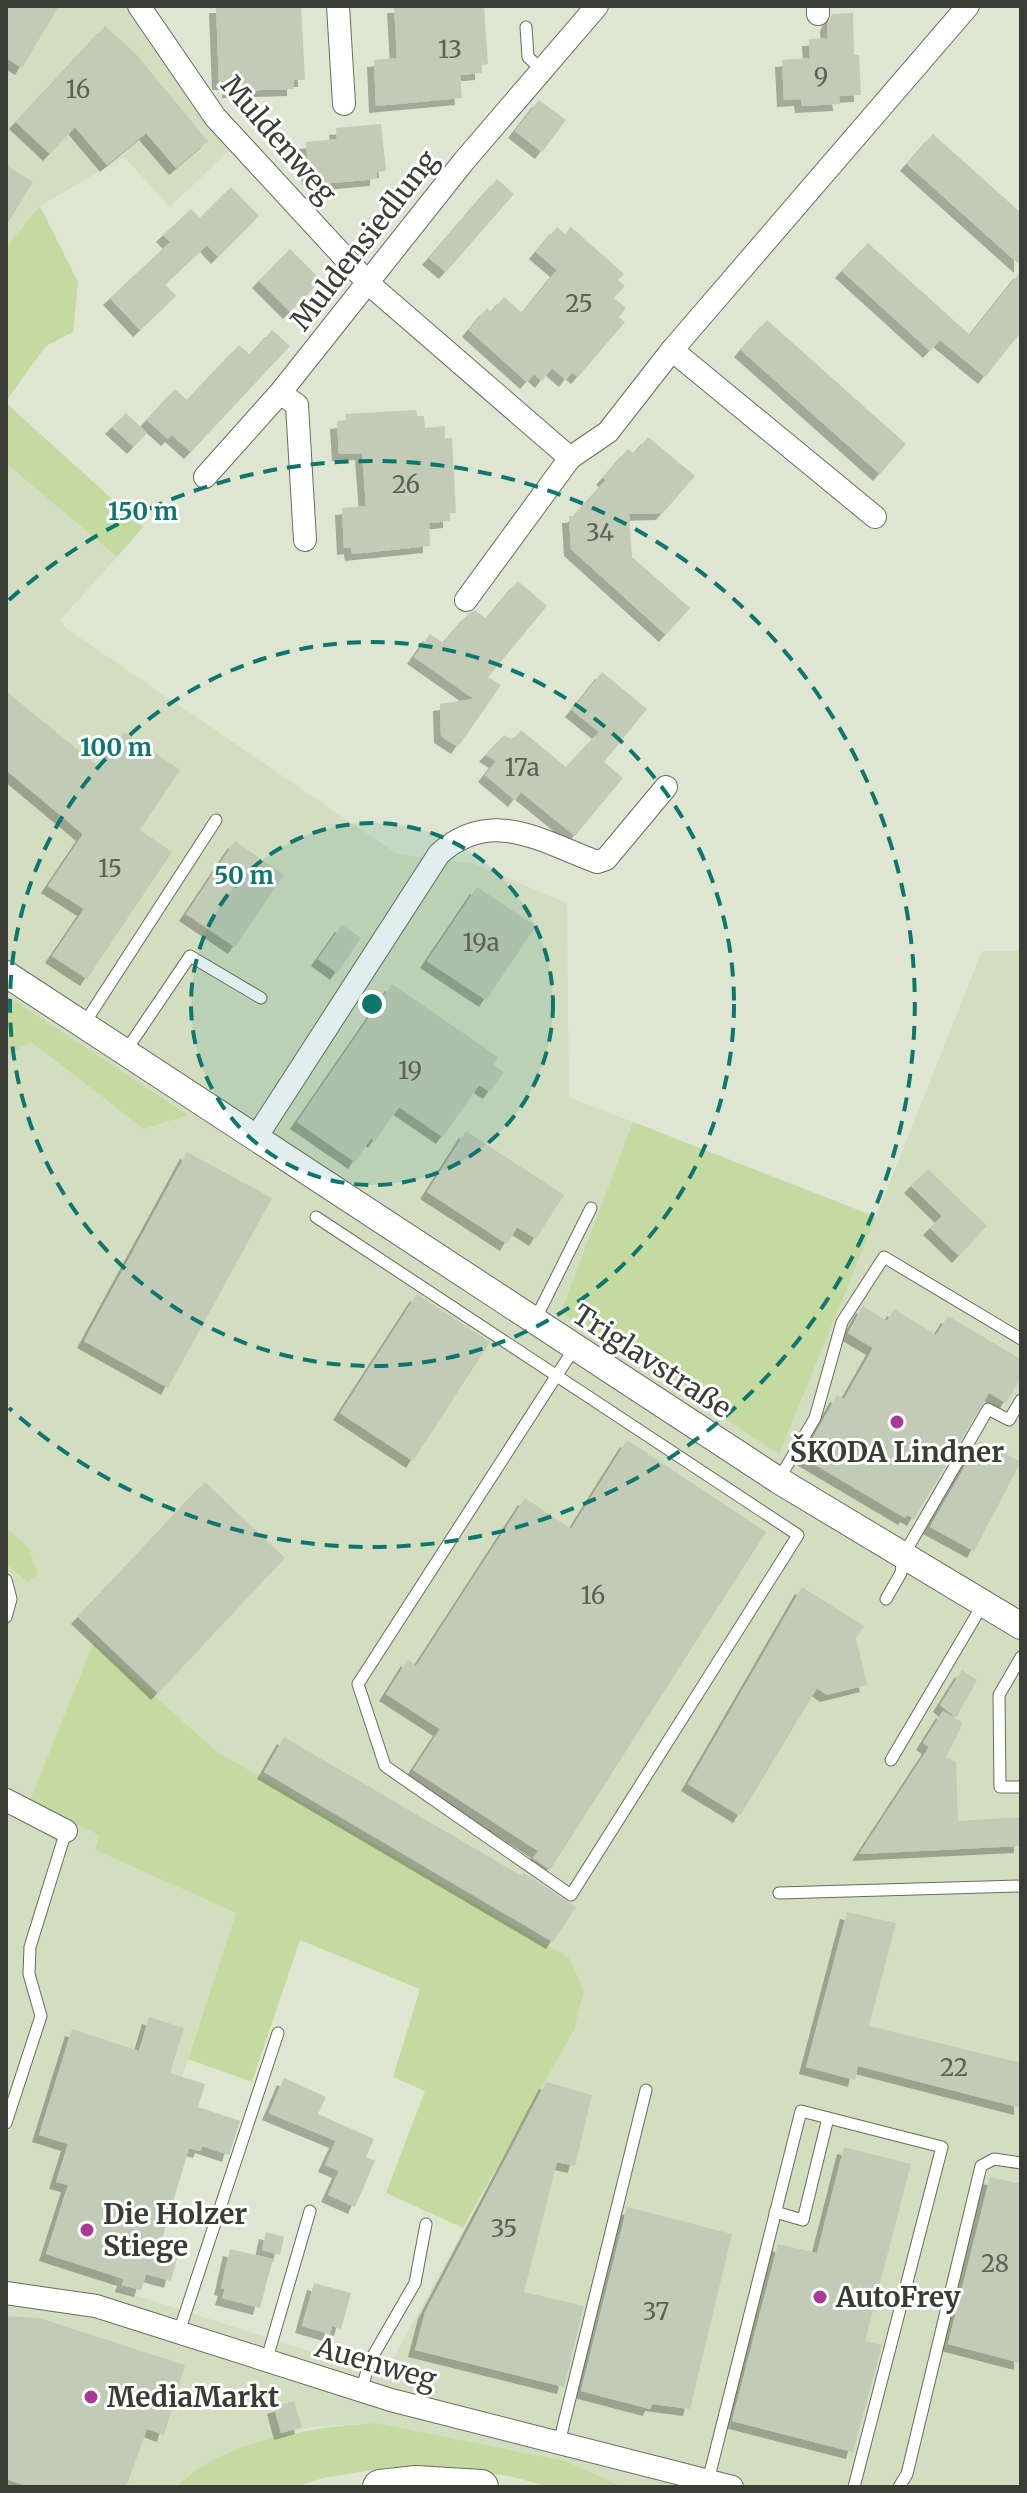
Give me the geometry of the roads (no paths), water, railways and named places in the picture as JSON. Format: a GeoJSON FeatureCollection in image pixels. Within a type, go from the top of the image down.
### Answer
{"type":"FeatureCollection","features":[{"type":"Feature","properties":{"kind":"main road"},"geometry":{"type":"LineString","coordinates":[[380,2487],[416,2483],[481,2487]]}},
{"type":"Feature","properties":{"kind":"street","name":"Muldenweg"},"geometry":{"type":"LineString","coordinates":[[139,6],[215,117],[369,284],[570,458]]}},
{"type":"Feature","properties":{"kind":"street"},"geometry":{"type":"LineString","coordinates":[[338,6],[344,104]]}},
{"type":"Feature","properties":{"kind":"street","name":"Muldensiedlung"},"geometry":{"type":"LineString","coordinates":[[205,477],[280,393],[464,161],[597,6]]}},
{"type":"Feature","properties":{"kind":"street"},"geometry":{"type":"LineString","coordinates":[[466,600],[570,458],[608,432],[672,350],[968,6]]}},
{"type":"Feature","properties":{"kind":"street"},"geometry":{"type":"LineString","coordinates":[[672,350],[875,517]]}},
{"type":"Feature","properties":{"kind":"street"},"geometry":{"type":"LineString","coordinates":[[280,393],[297,405],[305,540]]}},
{"type":"Feature","properties":{"kind":"street"},"geometry":{"type":"LineString","coordinates":[[255,1139],[439,854],[453,841],[487,828],[515,831],[597,862],[606,859],[666,787]]}},
{"type":"Feature","properties":{"kind":"street","name":"Triglavstraße"},"geometry":{"type":"LineString","coordinates":[[6,974],[574,1349],[778,1480],[1021,1626]]}},
{"type":"Feature","properties":{"kind":"street"},"geometry":{"type":"LineString","coordinates":[[6,1800],[66,1831]]}},
{"type":"Feature","properties":{"kind":"street","name":"Auenweg"},"geometry":{"type":"LineString","coordinates":[[6,2293],[96,2306],[360,2391],[732,2487]]}},
{"type":"Feature","properties":{"kind":"lane"},"geometry":{"type":"LineString","coordinates":[[526,27],[528,57],[544,71]]}},
{"type":"Feature","properties":{"kind":"lane"},"geometry":{"type":"LineString","coordinates":[[84,1024],[216,820]]}},
{"type":"Feature","properties":{"kind":"lane"},"geometry":{"type":"LineString","coordinates":[[125,1052],[190,956],[261,998]]}},
{"type":"Feature","properties":{"kind":"lane"},"geometry":{"type":"LineString","coordinates":[[534,1323],[591,1208]]}},
{"type":"Feature","properties":{"kind":"lane"},"geometry":{"type":"LineString","coordinates":[[316,1217],[557,1375],[798,1535],[571,1895],[385,1766],[358,1684],[557,1375],[574,1349]]}},
{"type":"Feature","properties":{"kind":"lane"},"geometry":{"type":"LineString","coordinates":[[778,1480],[815,1418],[842,1322],[884,1257],[1021,1339]]}},
{"type":"Feature","properties":{"kind":"lane"},"geometry":{"type":"LineString","coordinates":[[886,1599],[901,1573],[903,1556],[988,1409],[1009,1420],[1021,1400]]}},
{"type":"Feature","properties":{"kind":"lane"},"geometry":{"type":"LineString","coordinates":[[6,1580],[11,1599],[6,1617]]}},
{"type":"Feature","properties":{"kind":"lane"},"geometry":{"type":"LineString","coordinates":[[891,1760],[984,1604]]}},
{"type":"Feature","properties":{"kind":"lane"},"geometry":{"type":"LineString","coordinates":[[1021,1657],[999,1695],[1000,1787],[1021,1787]]}},
{"type":"Feature","properties":{"kind":"lane"},"geometry":{"type":"LineString","coordinates":[[6,2123],[41,2016],[29,1974],[30,1947],[66,1831]]}},
{"type":"Feature","properties":{"kind":"lane"},"geometry":{"type":"LineString","coordinates":[[779,1893],[1021,1886]]}},
{"type":"Feature","properties":{"kind":"lane"},"geometry":{"type":"LineString","coordinates":[[179,2332],[278,2033]]}},
{"type":"Feature","properties":{"kind":"lane"},"geometry":{"type":"LineString","coordinates":[[559,2443],[646,2090]]}},
{"type":"Feature","properties":{"kind":"lane"},"geometry":{"type":"LineString","coordinates":[[708,2481],[801,2111],[942,2147],[854,2487]]}},
{"type":"Feature","properties":{"kind":"lane"},"geometry":{"type":"LineString","coordinates":[[775,2212],[803,2220],[828,2118]]}},
{"type":"Feature","properties":{"kind":"lane"},"geometry":{"type":"LineString","coordinates":[[899,2487],[907,2474],[981,2166],[994,2159],[1021,2163]]}},
{"type":"Feature","properties":{"kind":"lane"},"geometry":{"type":"LineString","coordinates":[[266,2362],[310,2211]]}},
{"type":"Feature","properties":{"kind":"lane"},"geometry":{"type":"LineString","coordinates":[[360,2391],[370,2361],[415,2283],[415,2265],[426,2224]]}},
{"type":"Feature","properties":{"kind":"place","name":"ŠKODA Lindner"},"geometry":{"type":"Point","coordinates":[897,1422]}},
{"type":"Feature","properties":{"kind":"place","name":"Die Holzer Stiege"},"geometry":{"type":"Point","coordinates":[87,2230]}},
{"type":"Feature","properties":{"kind":"place","name":"AutoFrey"},"geometry":{"type":"Point","coordinates":[820,2297]}},
{"type":"Feature","properties":{"kind":"place","name":"MediaMarkt"},"geometry":{"type":"Point","coordinates":[91,2397]}}]}
